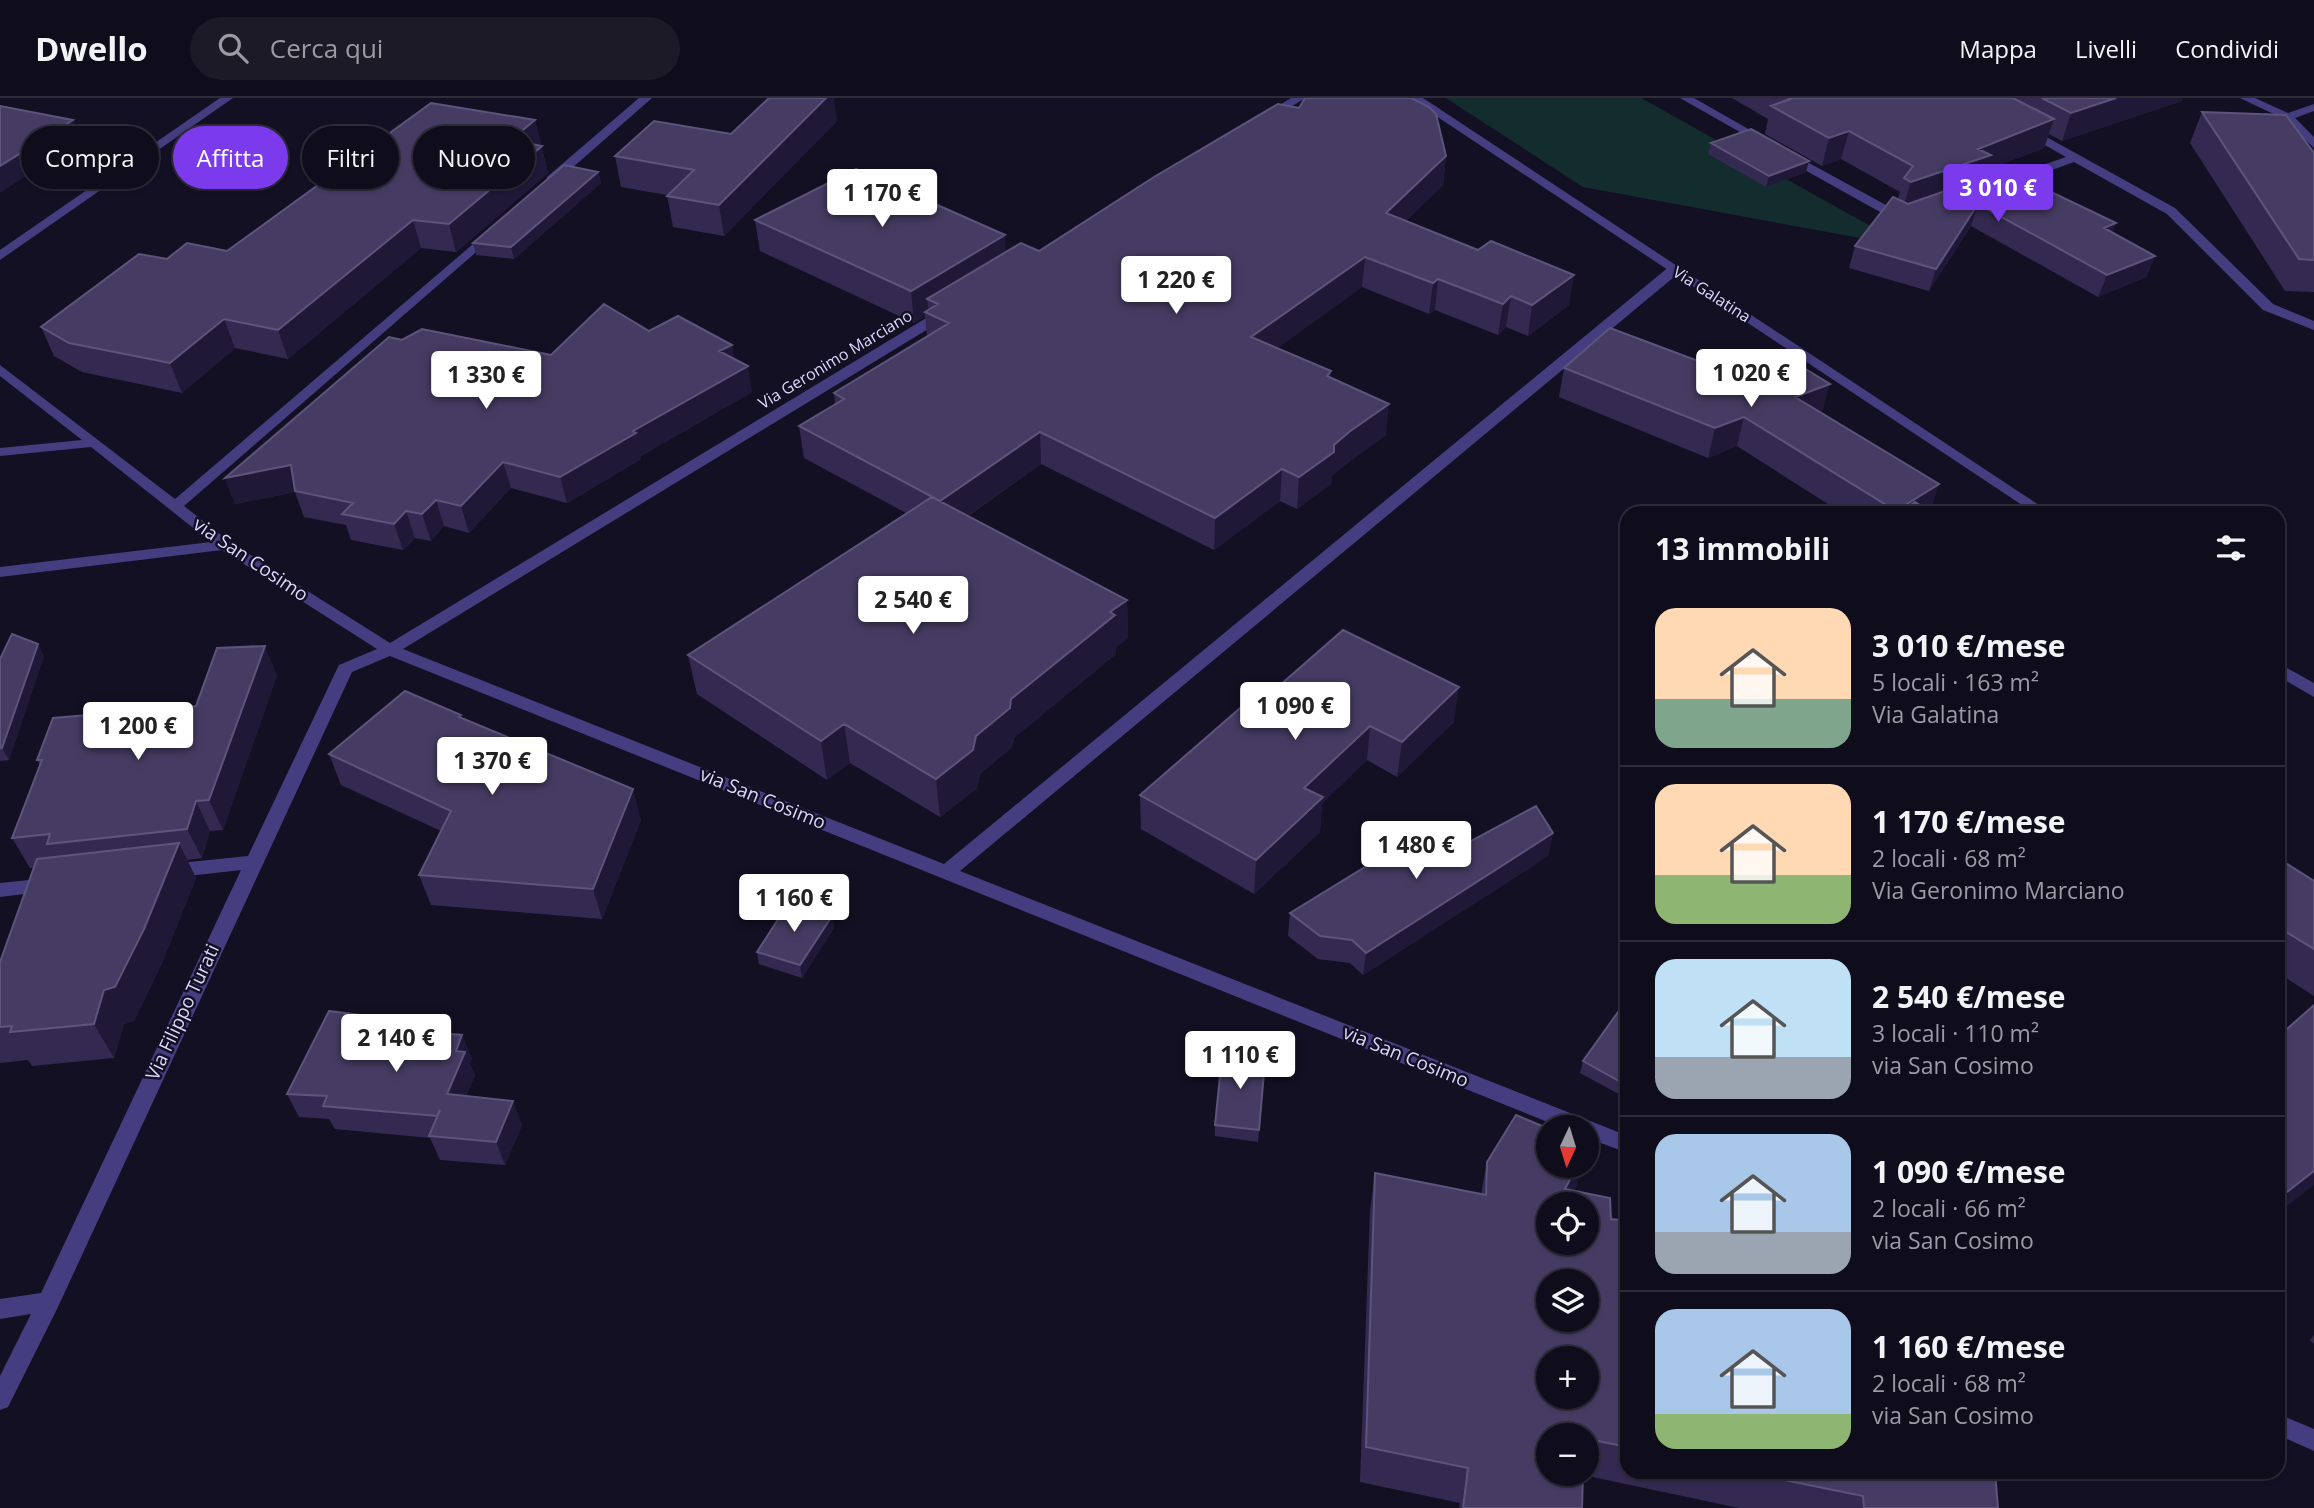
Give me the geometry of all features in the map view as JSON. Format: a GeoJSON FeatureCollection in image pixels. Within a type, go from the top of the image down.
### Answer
{"type":"FeatureCollection","features":[{"type":"Feature","properties":{"kind":"street"},"geometry":{"type":"LineString","coordinates":[[0,256],[227,98]]}},
{"type":"Feature","properties":{"kind":"street"},"geometry":{"type":"LineString","coordinates":[[541,189],[646,98]]}},
{"type":"Feature","properties":{"kind":"street"},"geometry":{"type":"LineString","coordinates":[[1251,127],[1299,98]]}},
{"type":"Feature","properties":{"kind":"street","name":"Via Galatina"},"geometry":{"type":"LineString","coordinates":[[1415,98],[2032,506]]}},
{"type":"Feature","properties":{"kind":"street"},"geometry":{"type":"LineString","coordinates":[[1686,98],[1901,219],[1914,215]]}},
{"type":"Feature","properties":{"kind":"street"},"geometry":{"type":"LineString","coordinates":[[2246,98],[2288,117],[2314,144]]}},
{"type":"Feature","properties":{"kind":"street"},"geometry":{"type":"LineString","coordinates":[[2288,117],[2314,107]]}},
{"type":"Feature","properties":{"kind":"street"},"geometry":{"type":"LineString","coordinates":[[2009,121],[2077,156],[2171,211],[2268,307],[2314,326]]}},
{"type":"Feature","properties":{"kind":"street"},"geometry":{"type":"LineString","coordinates":[[1989,188],[2077,156]]}},
{"type":"Feature","properties":{"kind":"street"},"geometry":{"type":"LineString","coordinates":[[174,507],[499,225]]}},
{"type":"Feature","properties":{"kind":"street"},"geometry":{"type":"LineString","coordinates":[[948,872],[1675,269]]}},
{"type":"Feature","properties":{"kind":"street","name":"Via Geronimo Marciano"},"geometry":{"type":"LineString","coordinates":[[390,650],[964,301]]}},
{"type":"Feature","properties":{"kind":"street","name":"via San Cosimo"},"geometry":{"type":"LineString","coordinates":[[0,369],[225,545],[390,650],[1552,1115]]}},
{"type":"Feature","properties":{"kind":"street"},"geometry":{"type":"LineString","coordinates":[[0,453],[93,443]]}},
{"type":"Feature","properties":{"kind":"street"},"geometry":{"type":"LineString","coordinates":[[0,572],[225,545]]}},
{"type":"Feature","properties":{"kind":"street","name":"Via Filippo Turati"},"geometry":{"type":"LineString","coordinates":[[0,1401],[49,1302],[251,862],[345,669],[390,650]]}},
{"type":"Feature","properties":{"kind":"street"},"geometry":{"type":"LineString","coordinates":[[2285,672],[2314,691]]}},
{"type":"Feature","properties":{"kind":"street"},"geometry":{"type":"LineString","coordinates":[[145,874],[251,862]]}},
{"type":"Feature","properties":{"kind":"street"},"geometry":{"type":"LineString","coordinates":[[0,890],[66,883]]}},
{"type":"Feature","properties":{"kind":"street"},"geometry":{"type":"LineString","coordinates":[[1600,1134],[1620,1143]]}},
{"type":"Feature","properties":{"kind":"street"},"geometry":{"type":"LineString","coordinates":[[0,1309],[49,1302]]}},
{"type":"Feature","properties":{"kind":"street"},"geometry":{"type":"LineString","coordinates":[[2285,1427],[2314,1440]]}},
{"type":"Feature","properties":{"kind":"green space"},"geometry":{"type":"Polygon","coordinates":[[[1446,98],[1641,98],[1883,233],[1871,240],[1583,187],[1446,98]]]}},
{"type":"Feature","properties":{"kind":"building"},"geometry":{"type":"Polygon","coordinates":[[[769,98],[826,98],[719,205],[667,196],[694,170],[615,156],[654,121],[731,134],[769,98]]]}},
{"type":"Feature","properties":{"kind":"building"},"geometry":{"type":"Polygon","coordinates":[[[1305,98],[1411,98],[1429,107],[1436,114],[1446,156],[1386,213],[1478,250],[1491,241],[1574,275],[1532,305],[1511,296],[1503,304],[1438,279],[1433,283],[1365,257],[1251,337],[1331,371],[1327,376],[1389,404],[1349,432],[1334,445],[1334,452],[1299,477],[1282,469],[1215,518],[1040,432],[940,501],[799,426],[844,399],[834,393],[949,323],[925,312],[938,304],[927,299],[1021,243],[1039,251],[1154,177],[1278,104],[1299,108],[1305,98]]]}},
{"type":"Feature","properties":{"kind":"building"},"geometry":{"type":"Polygon","coordinates":[[[1788,98],[2013,98],[2054,119],[1978,149],[1991,155],[1911,182],[1904,178],[1913,166],[1849,131],[1829,138],[1771,106],[1790,99],[1788,98]]]}},
{"type":"Feature","properties":{"kind":"building"},"geometry":{"type":"Polygon","coordinates":[[[2042,98],[2116,98],[2071,113],[2042,98]]]}},
{"type":"Feature","properties":{"kind":"building"},"geometry":{"type":"Polygon","coordinates":[[[431,103],[535,120],[528,126],[413,126],[413,189],[491,189],[449,224],[413,220],[278,330],[224,319],[170,363],[69,343],[41,327],[139,254],[167,259],[187,243],[227,251],[312,189],[399,189],[399,126],[431,103]]]}},
{"type":"Feature","properties":{"kind":"building"},"geometry":{"type":"Polygon","coordinates":[[[0,106],[73,120],[63,126],[21,126],[21,153],[0,166],[0,106]]]}},
{"type":"Feature","properties":{"kind":"building"},"geometry":{"type":"Polygon","coordinates":[[[2202,112],[2286,115],[2314,153],[2314,260],[2299,259],[2202,112]]]}},
{"type":"Feature","properties":{"kind":"building"},"geometry":{"type":"Polygon","coordinates":[[[1751,129],[1809,161],[1769,176],[1711,143],[1751,129]]]}},
{"type":"Feature","properties":{"kind":"building"},"geometry":{"type":"Polygon","coordinates":[[[564,165],[598,172],[511,247],[473,243],[564,165]]]}},
{"type":"Feature","properties":{"kind":"building"},"geometry":{"type":"Polygon","coordinates":[[[856,169],[1005,235],[911,291],[755,220],[856,169]]]}},
{"type":"Feature","properties":{"kind":"building"},"geometry":{"type":"Polygon","coordinates":[[[2005,170],[2116,223],[2104,228],[2155,256],[2107,275],[1978,204],[1936,269],[1855,246],[1893,197],[1908,204],[2005,170]]]}},
{"type":"Feature","properties":{"kind":"building"},"geometry":{"type":"Polygon","coordinates":[[[604,304],[649,331],[678,316],[732,345],[719,351],[748,366],[633,431],[636,433],[560,477],[503,462],[461,506],[436,500],[422,514],[406,511],[394,524],[342,514],[353,503],[295,491],[291,465],[225,478],[389,337],[402,340],[422,329],[551,355],[604,304]]]}},
{"type":"Feature","properties":{"kind":"building"},"geometry":{"type":"Polygon","coordinates":[[[1610,328],[1738,376],[1786,357],[1830,384],[1795,397],[1939,484],[1904,506],[1888,506],[1744,417],[1715,428],[1564,368],[1610,328]]]}},
{"type":"Feature","properties":{"kind":"building"},"geometry":{"type":"Polygon","coordinates":[[[932,497],[1127,600],[1110,612],[1115,615],[1011,699],[1010,708],[976,736],[973,750],[936,779],[844,724],[821,741],[688,655],[932,497]]]}},
{"type":"Feature","properties":{"kind":"building"},"geometry":{"type":"Polygon","coordinates":[[[1343,630],[1459,687],[1402,742],[1370,726],[1304,788],[1323,797],[1256,860],[1140,795],[1246,703],[1255,707],[1343,630]]]}},
{"type":"Feature","properties":{"kind":"building"},"geometry":{"type":"Polygon","coordinates":[[[12,634],[38,644],[0,748],[0,659],[12,634]]]}},
{"type":"Feature","properties":{"kind":"building"},"geometry":{"type":"Polygon","coordinates":[[[265,646],[209,800],[196,801],[187,829],[47,844],[50,834],[12,838],[42,760],[37,760],[53,718],[196,706],[217,648],[265,646]]]}},
{"type":"Feature","properties":{"kind":"building"},"geometry":{"type":"Polygon","coordinates":[[[405,691],[461,715],[459,717],[633,789],[593,889],[419,875],[451,811],[329,754],[405,691]]]}},
{"type":"Feature","properties":{"kind":"building"},"geometry":{"type":"Polygon","coordinates":[[[1536,806],[1553,833],[1366,953],[1352,940],[1320,936],[1290,913],[1435,824],[1462,846],[1536,806]]]}},
{"type":"Feature","properties":{"kind":"building"},"geometry":{"type":"Polygon","coordinates":[[[179,843],[144,929],[115,987],[104,990],[94,1024],[10,1032],[12,1026],[0,1027],[0,962],[37,859],[179,843]]]}},
{"type":"Feature","properties":{"kind":"building"},"geometry":{"type":"Polygon","coordinates":[[[2285,862],[2314,881],[2314,949],[2285,931],[2285,862]]]}},
{"type":"Feature","properties":{"kind":"building"},"geometry":{"type":"Polygon","coordinates":[[[788,904],[832,916],[800,965],[757,952],[788,904]]]}},
{"type":"Feature","properties":{"kind":"building"},"geometry":{"type":"Polygon","coordinates":[[[2314,1005],[2314,1171],[2285,1194],[2285,1031],[2314,1005]]]}},
{"type":"Feature","properties":{"kind":"building"},"geometry":{"type":"Polygon","coordinates":[[[1620,1009],[1620,1082],[1583,1061],[1620,1009]]]}},
{"type":"Feature","properties":{"kind":"building"},"geometry":{"type":"Polygon","coordinates":[[[329,1011],[440,1025],[437,1033],[462,1035],[456,1051],[465,1052],[447,1094],[513,1101],[496,1142],[429,1136],[440,1110],[437,1116],[323,1106],[327,1096],[287,1094],[329,1011]]]}},
{"type":"Feature","properties":{"kind":"building"},"geometry":{"type":"Polygon","coordinates":[[[1223,1046],[1265,1061],[1259,1130],[1215,1125],[1223,1046]]]}},
{"type":"Feature","properties":{"kind":"building"},"geometry":{"type":"Polygon","coordinates":[[[1516,1115],[1536,1123],[1536,1178],[1571,1178],[1565,1189],[1580,1192],[1536,1192],[1536,1255],[1599,1255],[1599,1196],[1610,1198],[1611,1219],[1620,1220],[1620,1445],[1599,1441],[1599,1423],[1536,1423],[1536,1486],[1583,1486],[1582,1508],[1463,1508],[1468,1468],[1366,1447],[1375,1173],[1486,1195],[1487,1162],[1516,1115]]]}},
{"type":"Feature","properties":{"kind":"building"},"geometry":{"type":"Polygon","coordinates":[[[1779,1479],[1996,1479],[1998,1508],[1864,1508],[1863,1496],[1779,1479]]]}}]}
